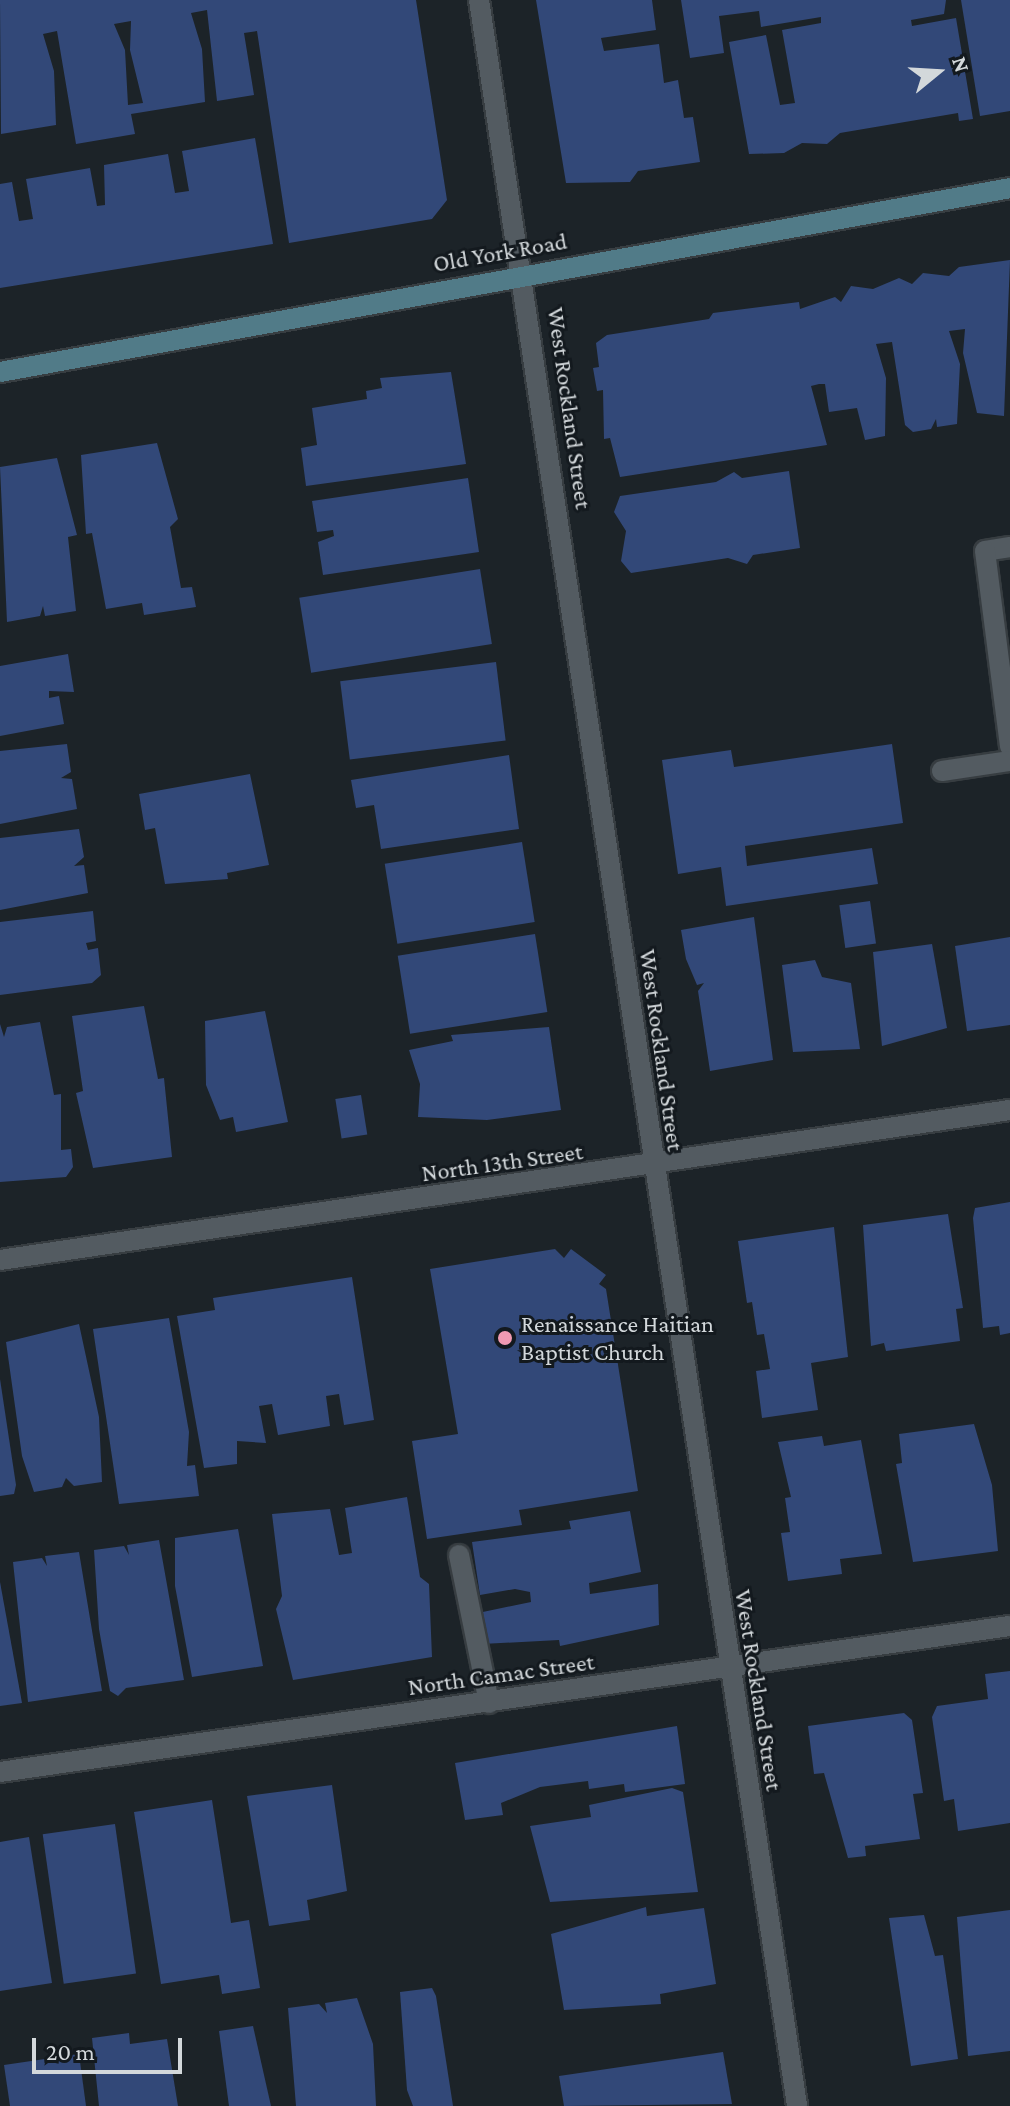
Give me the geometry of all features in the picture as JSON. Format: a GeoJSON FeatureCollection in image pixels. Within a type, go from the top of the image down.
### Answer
{"type":"FeatureCollection","features":[{"type":"Feature","properties":{"kind":"street","name":"West Rockland Street"},"geometry":{"type":"LineString","coordinates":[[479,0],[524,274],[653,1166],[797,2106]]}},
{"type":"Feature","properties":{"kind":"street","name":"Old York Road"},"geometry":{"type":"LineString","coordinates":[[0,372],[524,274],[1010,188]]}},
{"type":"Feature","properties":{"kind":"street"},"geometry":{"type":"LineString","coordinates":[[1010,547],[985,551],[1010,746]]}},
{"type":"Feature","properties":{"kind":"street"},"geometry":{"type":"LineString","coordinates":[[942,771],[1010,761]]}},
{"type":"Feature","properties":{"kind":"street","name":"North 13th Street"},"geometry":{"type":"LineString","coordinates":[[0,1260],[653,1166],[1010,1110]]}},
{"type":"Feature","properties":{"kind":"street"},"geometry":{"type":"LineString","coordinates":[[459,1555],[489,1703]]}},
{"type":"Feature","properties":{"kind":"street","name":"North Camac Street"},"geometry":{"type":"LineString","coordinates":[[0,1772],[1010,1626]]}},
{"type":"Feature","properties":{"kind":"building"},"geometry":{"type":"Polygon","coordinates":[[[0,0],[416,0],[447,200],[432,219],[289,243],[257,31],[244,33],[254,95],[217,101],[207,10],[191,13],[202,49],[205,102],[131,114],[135,134],[76,144],[57,31],[43,34],[54,71],[56,125],[1,134],[0,0]],[[131,21],[114,24],[125,50],[128,105],[143,103],[130,50],[131,21]]]}},
{"type":"Feature","properties":{"kind":"building"},"geometry":{"type":"Polygon","coordinates":[[[536,0],[652,0],[656,30],[601,38],[604,51],[659,44],[664,83],[678,80],[684,118],[693,117],[700,162],[638,171],[630,182],[566,183],[536,0]]]}},
{"type":"Feature","properties":{"kind":"building"},"geometry":{"type":"Polygon","coordinates":[[[681,0],[946,0],[944,14],[911,20],[912,26],[956,18],[973,119],[959,121],[958,113],[840,133],[827,144],[802,143],[784,153],[749,154],[729,42],[766,35],[780,105],[795,103],[782,30],[821,23],[821,17],[761,27],[759,11],[719,16],[724,53],[690,58],[681,0]]]}},
{"type":"Feature","properties":{"kind":"building"},"geometry":{"type":"Polygon","coordinates":[[[961,0],[1010,0],[1010,111],[980,116],[961,0]]]}},
{"type":"Feature","properties":{"kind":"building"},"geometry":{"type":"Polygon","coordinates":[[[255,138],[273,244],[0,288],[0,184],[12,182],[19,221],[33,219],[26,179],[90,168],[97,206],[105,205],[104,165],[168,154],[175,193],[189,191],[182,151],[255,138]]]}},
{"type":"Feature","properties":{"kind":"building"},"geometry":{"type":"Polygon","coordinates":[[[1010,260],[1004,416],[977,413],[963,353],[965,329],[949,331],[960,364],[957,424],[937,427],[936,419],[931,429],[913,432],[905,425],[892,342],[876,344],[886,378],[885,436],[865,440],[857,408],[829,412],[825,384],[819,384],[811,386],[827,445],[620,477],[610,438],[604,439],[603,390],[597,391],[593,368],[599,367],[596,343],[607,335],[709,319],[713,313],[799,302],[800,309],[835,297],[841,302],[851,286],[873,289],[899,278],[912,284],[923,273],[949,276],[959,267],[1010,260]]]}},
{"type":"Feature","properties":{"kind":"building"},"geometry":{"type":"Polygon","coordinates":[[[451,372],[466,464],[306,486],[301,448],[317,445],[312,408],[367,399],[366,391],[382,388],[380,378],[451,372]]]}},
{"type":"Feature","properties":{"kind":"building"},"geometry":{"type":"Polygon","coordinates":[[[157,443],[178,519],[170,527],[181,588],[192,587],[196,607],[144,615],[142,603],[106,609],[92,533],[86,534],[81,455],[157,443]]]}},
{"type":"Feature","properties":{"kind":"building"},"geometry":{"type":"Polygon","coordinates":[[[57,458],[77,535],[68,537],[76,611],[45,616],[43,606],[40,616],[7,622],[0,467],[57,458]]]}},
{"type":"Feature","properties":{"kind":"building"},"geometry":{"type":"Polygon","coordinates":[[[789,471],[800,548],[753,555],[747,564],[728,558],[631,573],[621,561],[626,531],[614,512],[620,496],[716,482],[734,472],[742,478],[789,471]]]}},
{"type":"Feature","properties":{"kind":"building"},"geometry":{"type":"Polygon","coordinates":[[[468,478],[479,552],[323,575],[318,542],[334,536],[333,530],[317,532],[312,501],[468,478]]]}},
{"type":"Feature","properties":{"kind":"building"},"geometry":{"type":"Polygon","coordinates":[[[480,569],[492,644],[311,673],[299,598],[480,569]]]}},
{"type":"Feature","properties":{"kind":"building"},"geometry":{"type":"Polygon","coordinates":[[[68,654],[74,692],[49,691],[49,698],[59,696],[64,724],[0,736],[0,666],[68,654]]]}},
{"type":"Feature","properties":{"kind":"building"},"geometry":{"type":"Polygon","coordinates":[[[496,662],[506,740],[350,760],[340,681],[496,662]]]}},
{"type":"Feature","properties":{"kind":"building"},"geometry":{"type":"Polygon","coordinates":[[[67,744],[71,772],[61,778],[72,779],[77,809],[0,824],[0,751],[67,744]]]}},
{"type":"Feature","properties":{"kind":"building"},"geometry":{"type":"Polygon","coordinates":[[[892,744],[903,823],[745,846],[747,866],[872,848],[878,884],[726,906],[721,867],[678,874],[662,760],[731,750],[734,767],[892,744]]]}},
{"type":"Feature","properties":{"kind":"building"},"geometry":{"type":"Polygon","coordinates":[[[509,755],[519,829],[381,849],[374,805],[356,808],[351,780],[509,755]]]}},
{"type":"Feature","properties":{"kind":"building"},"geometry":{"type":"Polygon","coordinates":[[[250,774],[269,865],[227,873],[228,879],[165,884],[155,828],[145,830],[139,794],[250,774]]]}},
{"type":"Feature","properties":{"kind":"building"},"geometry":{"type":"Polygon","coordinates":[[[79,829],[84,857],[74,866],[84,865],[88,893],[0,910],[0,838],[79,829]]]}},
{"type":"Feature","properties":{"kind":"building"},"geometry":{"type":"Polygon","coordinates":[[[522,842],[535,922],[397,944],[385,864],[522,842]]]}},
{"type":"Feature","properties":{"kind":"building"},"geometry":{"type":"Polygon","coordinates":[[[870,901],[876,944],[845,948],[839,905],[870,901]]]}},
{"type":"Feature","properties":{"kind":"building"},"geometry":{"type":"Polygon","coordinates":[[[93,911],[96,941],[86,943],[88,950],[98,948],[101,975],[92,983],[0,995],[0,922],[93,911]]]}},
{"type":"Feature","properties":{"kind":"building"},"geometry":{"type":"Polygon","coordinates":[[[754,917],[773,1060],[710,1071],[698,991],[704,983],[697,985],[686,959],[681,930],[754,917]]]}},
{"type":"Feature","properties":{"kind":"building"},"geometry":{"type":"Polygon","coordinates":[[[535,934],[547,1012],[410,1034],[398,956],[535,934]]]}},
{"type":"Feature","properties":{"kind":"building"},"geometry":{"type":"Polygon","coordinates":[[[1010,937],[1010,1025],[967,1031],[955,946],[1010,937]]]}},
{"type":"Feature","properties":{"kind":"building"},"geometry":{"type":"Polygon","coordinates":[[[932,944],[947,1028],[882,1046],[873,952],[932,944]]]}},
{"type":"Feature","properties":{"kind":"building"},"geometry":{"type":"Polygon","coordinates":[[[815,960],[822,977],[851,983],[860,1049],[793,1052],[782,965],[815,960]]]}},
{"type":"Feature","properties":{"kind":"building"},"geometry":{"type":"Polygon","coordinates":[[[144,1006],[158,1079],[164,1078],[172,1157],[93,1168],[76,1093],[83,1091],[72,1016],[144,1006]]]}},
{"type":"Feature","properties":{"kind":"building"},"geometry":{"type":"Polygon","coordinates":[[[265,1011],[288,1122],[236,1132],[233,1117],[220,1120],[206,1085],[205,1021],[265,1011]]]}},
{"type":"Feature","properties":{"kind":"building"},"geometry":{"type":"Polygon","coordinates":[[[40,1022],[54,1095],[61,1094],[61,1150],[71,1149],[73,1167],[66,1177],[0,1182],[0,1024],[4,1037],[7,1027],[40,1022]]]}},
{"type":"Feature","properties":{"kind":"building"},"geometry":{"type":"Polygon","coordinates":[[[549,1027],[561,1110],[487,1120],[418,1117],[420,1084],[409,1050],[453,1041],[451,1035],[549,1027]]]}},
{"type":"Feature","properties":{"kind":"building"},"geometry":{"type":"Polygon","coordinates":[[[361,1095],[367,1135],[342,1139],[335,1099],[361,1095]]]}},
{"type":"Feature","properties":{"kind":"building"},"geometry":{"type":"Polygon","coordinates":[[[1010,1202],[1010,1333],[1000,1335],[999,1326],[983,1328],[973,1218],[975,1208],[1010,1202]]]}},
{"type":"Feature","properties":{"kind":"building"},"geometry":{"type":"Polygon","coordinates":[[[948,1214],[963,1308],[956,1309],[960,1341],[886,1351],[884,1343],[871,1346],[863,1225],[948,1214]]]}},
{"type":"Feature","properties":{"kind":"building"},"geometry":{"type":"Polygon","coordinates":[[[834,1227],[848,1357],[811,1363],[818,1410],[762,1418],[756,1371],[770,1369],[764,1334],[757,1335],[752,1302],[747,1303],[738,1241],[834,1227]]]}},
{"type":"Feature","properties":{"kind":"building"},"geometry":{"type":"Polygon","coordinates":[[[555,1249],[564,1258],[571,1249],[606,1275],[599,1284],[606,1289],[638,1491],[519,1510],[522,1525],[427,1539],[412,1441],[458,1434],[430,1269],[555,1249]]]}},
{"type":"Feature","properties":{"kind":"building"},"geometry":{"type":"Polygon","coordinates":[[[352,1277],[374,1420],[344,1425],[339,1394],[326,1396],[330,1426],[278,1435],[272,1404],[259,1406],[266,1443],[237,1441],[237,1464],[204,1468],[177,1316],[215,1310],[213,1298],[352,1277]]]}},
{"type":"Feature","properties":{"kind":"building"},"geometry":{"type":"Polygon","coordinates":[[[169,1318],[189,1432],[187,1466],[195,1465],[199,1496],[119,1504],[93,1329],[169,1318]]]}},
{"type":"Feature","properties":{"kind":"building"},"geometry":{"type":"Polygon","coordinates":[[[79,1324],[99,1417],[102,1482],[74,1486],[66,1478],[62,1487],[34,1492],[22,1456],[6,1342],[79,1324]]]}},
{"type":"Feature","properties":{"kind":"building"},"geometry":{"type":"Polygon","coordinates":[[[0,1379],[16,1485],[14,1494],[0,1496],[0,1379]]]}},
{"type":"Feature","properties":{"kind":"building"},"geometry":{"type":"Polygon","coordinates":[[[974,1424],[992,1485],[998,1551],[913,1562],[896,1464],[902,1463],[899,1434],[974,1424]]]}},
{"type":"Feature","properties":{"kind":"building"},"geometry":{"type":"Polygon","coordinates":[[[822,1436],[824,1446],[861,1440],[882,1554],[840,1559],[842,1574],[788,1581],[781,1533],[790,1532],[785,1498],[791,1497],[778,1442],[822,1436]]]}},
{"type":"Feature","properties":{"kind":"building"},"geometry":{"type":"Polygon","coordinates":[[[407,1497],[420,1577],[429,1584],[432,1657],[293,1680],[276,1609],[282,1596],[272,1514],[330,1509],[339,1555],[352,1553],[345,1508],[407,1497]]]}},
{"type":"Feature","properties":{"kind":"building"},"geometry":{"type":"Polygon","coordinates":[[[630,1511],[641,1572],[589,1583],[590,1594],[658,1584],[659,1625],[560,1646],[559,1640],[482,1644],[478,1613],[531,1602],[530,1592],[515,1589],[480,1595],[472,1542],[571,1529],[569,1521],[630,1511]]]}},
{"type":"Feature","properties":{"kind":"building"},"geometry":{"type":"Polygon","coordinates":[[[238,1529],[263,1666],[192,1677],[175,1586],[175,1538],[238,1529]]]}},
{"type":"Feature","properties":{"kind":"building"},"geometry":{"type":"Polygon","coordinates":[[[159,1540],[184,1680],[126,1688],[118,1696],[110,1691],[99,1629],[94,1550],[124,1546],[129,1555],[127,1545],[159,1540]]]}},
{"type":"Feature","properties":{"kind":"building"},"geometry":{"type":"Polygon","coordinates":[[[79,1552],[102,1691],[28,1702],[13,1562],[42,1558],[47,1566],[45,1556],[79,1552]]]}},
{"type":"Feature","properties":{"kind":"building"},"geometry":{"type":"Polygon","coordinates":[[[0,1582],[22,1703],[0,1706],[0,1582]]]}},
{"type":"Feature","properties":{"kind":"building"},"geometry":{"type":"Polygon","coordinates":[[[1010,1671],[1010,1823],[958,1831],[954,1799],[944,1801],[932,1717],[937,1706],[988,1699],[985,1674],[1010,1671]]]}},
{"type":"Feature","properties":{"kind":"building"},"geometry":{"type":"Polygon","coordinates":[[[904,1713],[912,1720],[923,1793],[913,1794],[920,1839],[865,1846],[866,1856],[848,1858],[824,1773],[814,1774],[808,1726],[904,1713]]]}},
{"type":"Feature","properties":{"kind":"building"},"geometry":{"type":"Polygon","coordinates":[[[677,1726],[685,1784],[625,1792],[624,1784],[589,1789],[588,1781],[540,1787],[501,1803],[503,1815],[465,1820],[455,1763],[677,1726]]]}},
{"type":"Feature","properties":{"kind":"building"},"geometry":{"type":"Polygon","coordinates":[[[332,1785],[347,1891],[307,1900],[310,1920],[269,1926],[247,1796],[332,1785]]]}},
{"type":"Feature","properties":{"kind":"building"},"geometry":{"type":"Polygon","coordinates":[[[672,1788],[683,1792],[698,1892],[550,1902],[530,1826],[591,1817],[589,1805],[672,1788]]]}},
{"type":"Feature","properties":{"kind":"building"},"geometry":{"type":"Polygon","coordinates":[[[212,1800],[231,1923],[249,1920],[260,1988],[222,1994],[219,1975],[161,1984],[134,1812],[212,1800]]]}},
{"type":"Feature","properties":{"kind":"building"},"geometry":{"type":"Polygon","coordinates":[[[115,1824],[136,1974],[64,1984],[43,1834],[115,1824]]]}},
{"type":"Feature","properties":{"kind":"building"},"geometry":{"type":"Polygon","coordinates":[[[29,1837],[52,1983],[0,1991],[0,1842],[29,1837]]]}},
{"type":"Feature","properties":{"kind":"building"},"geometry":{"type":"Polygon","coordinates":[[[646,1907],[647,1916],[704,1908],[716,1984],[660,1994],[661,2004],[564,2010],[551,1934],[646,1907]]]}},
{"type":"Feature","properties":{"kind":"building"},"geometry":{"type":"Polygon","coordinates":[[[1010,1910],[1010,2051],[968,2056],[957,1917],[1010,1910]]]}},
{"type":"Feature","properties":{"kind":"building"},"geometry":{"type":"Polygon","coordinates":[[[924,1915],[935,1956],[943,1955],[958,2059],[911,2066],[889,1918],[924,1915]]]}},
{"type":"Feature","properties":{"kind":"building"},"geometry":{"type":"Polygon","coordinates":[[[432,1988],[436,1996],[453,2106],[413,2106],[407,2090],[400,1992],[432,1988]]]}},
{"type":"Feature","properties":{"kind":"building"},"geometry":{"type":"Polygon","coordinates":[[[357,1998],[373,2044],[376,2106],[296,2106],[288,2008],[319,2004],[327,2013],[325,2003],[357,1998]]]}},
{"type":"Feature","properties":{"kind":"building"},"geometry":{"type":"Polygon","coordinates":[[[253,2026],[271,2106],[229,2106],[219,2031],[253,2026]]]}},
{"type":"Feature","properties":{"kind":"building"},"geometry":{"type":"Polygon","coordinates":[[[129,2033],[130,2044],[167,2039],[178,2106],[99,2106],[92,2038],[129,2033]]]}},
{"type":"Feature","properties":{"kind":"building"},"geometry":{"type":"Polygon","coordinates":[[[723,2052],[732,2104],[564,2106],[559,2076],[723,2052]]]}},
{"type":"Feature","properties":{"kind":"building"},"geometry":{"type":"Polygon","coordinates":[[[79,2054],[86,2106],[10,2106],[4,2065],[79,2054]]]}},
{"type":"Feature","properties":{"kind":"place","name":"Renaissance Haitian Baptist Church"},"geometry":{"type":"Point","coordinates":[505,1338]}}]}
